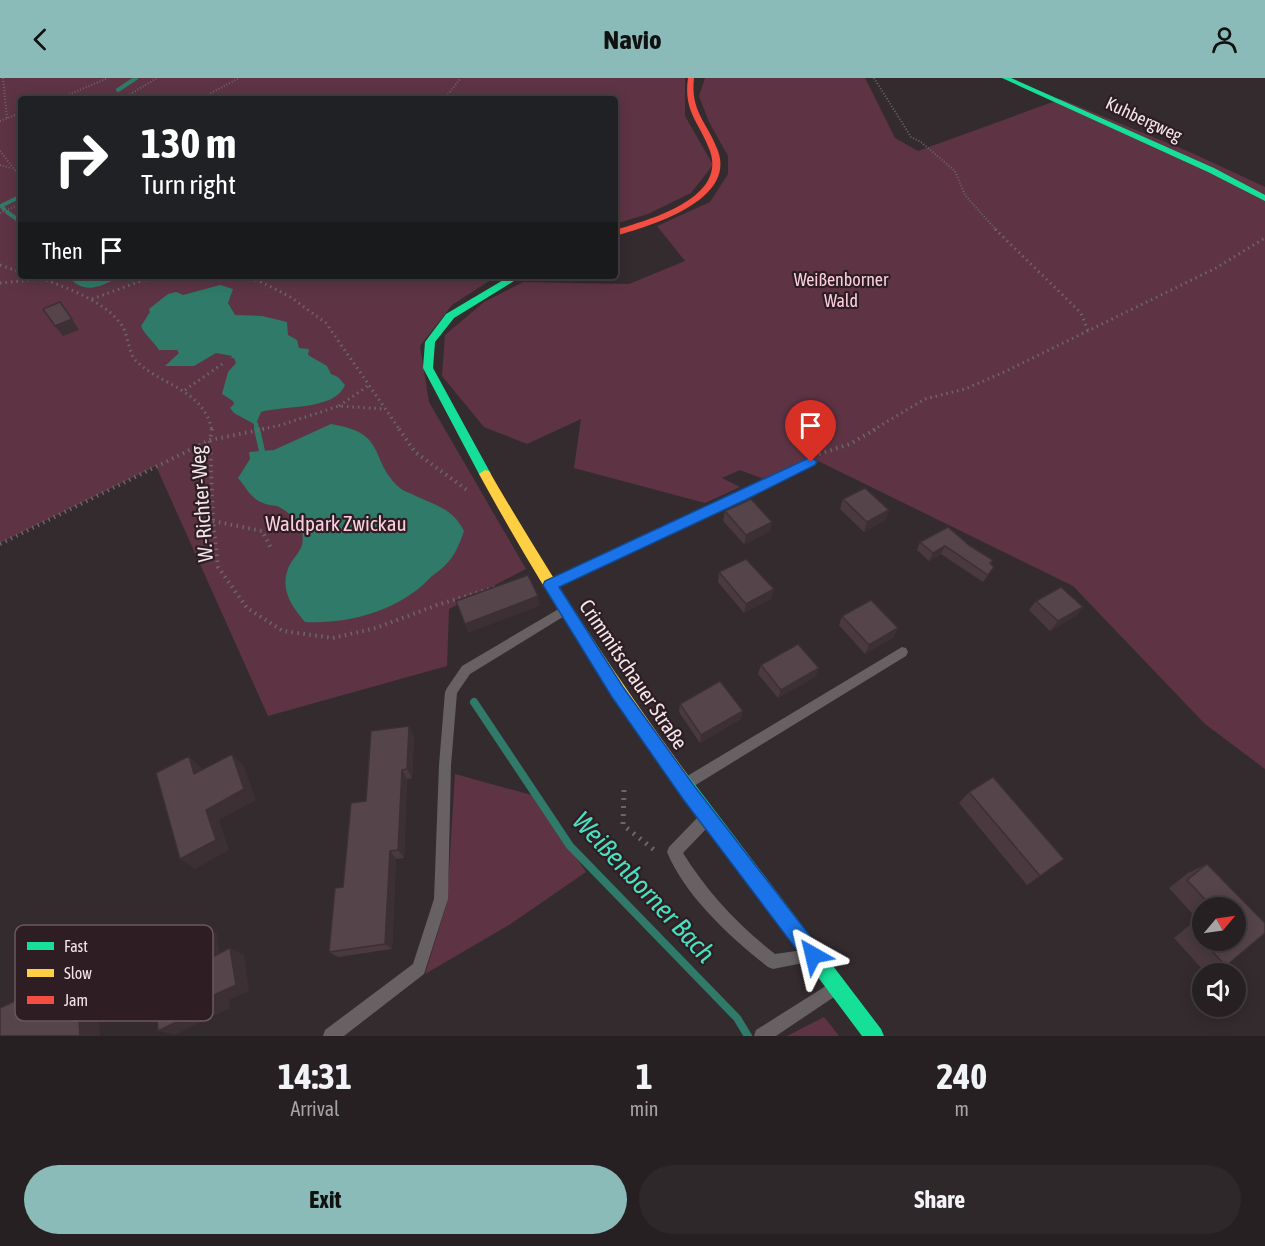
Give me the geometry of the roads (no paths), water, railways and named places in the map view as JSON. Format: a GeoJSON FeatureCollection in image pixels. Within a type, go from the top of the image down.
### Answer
{"type":"FeatureCollection","features":[{"type":"Feature","properties":{"kind":"main road"},"geometry":{"type":"LineString","coordinates":[[618,232],[688,204],[705,192],[716,179],[720,168],[715,153],[693,114],[687,91],[691,78]]}},
{"type":"Feature","properties":{"kind":"main road","name":"Kuhbergweg"},"geometry":{"type":"LineString","coordinates":[[1005,78],[1211,170],[1265,198]]}},
{"type":"Feature","properties":{"kind":"main road","name":"Crimmitschauer Straße"},"geometry":{"type":"LineString","coordinates":[[512,279],[450,316],[430,342],[428,368],[490,484],[565,611],[618,692],[708,818],[874,1036]]}},
{"type":"Feature","properties":{"kind":"lane"},"geometry":{"type":"LineString","coordinates":[[550,585],[740,497],[811,459]]}},
{"type":"Feature","properties":{"kind":"lane"},"geometry":{"type":"LineString","coordinates":[[331,1036],[419,969],[441,899],[445,765],[452,692],[466,670],[565,611]]}},
{"type":"Feature","properties":{"kind":"lane"},"geometry":{"type":"LineString","coordinates":[[684,785],[902,652]]}},
{"type":"Feature","properties":{"kind":"lane"},"geometry":{"type":"LineString","coordinates":[[708,818],[674,852],[690,879],[737,934],[773,962],[813,955]]}},
{"type":"Feature","properties":{"kind":"lane"},"geometry":{"type":"LineString","coordinates":[[762,1036],[837,987]]}},
{"type":"Feature","properties":{"kind":"waterway"},"geometry":{"type":"LineString","coordinates":[[118,90],[136,78]]}},
{"type":"Feature","properties":{"kind":"waterway"},"geometry":{"type":"LineString","coordinates":[[4,209],[1,206],[18,198]]}},
{"type":"Feature","properties":{"kind":"waterway"},"geometry":{"type":"LineString","coordinates":[[7,212],[18,220]]}},
{"type":"Feature","properties":{"kind":"waterway","name":"Weißenborner Bach"},"geometry":{"type":"LineString","coordinates":[[256,424],[257,430]]}},
{"type":"Feature","properties":{"kind":"waterway","name":"Weißenborner Bach"},"geometry":{"type":"LineString","coordinates":[[257,429],[262,451]]}},
{"type":"Feature","properties":{"kind":"waterway","name":"Weißenborner Bach"},"geometry":{"type":"LineString","coordinates":[[474,702],[570,846],[737,1018],[748,1036]]}},
{"type":"Feature","properties":{"kind":"park label","name":"Weißenborner Wald"},"geometry":{"type":"Point","coordinates":[841,289]}},
{"type":"Feature","properties":{"kind":"park label","name":"Waldpark Zwickau"},"geometry":{"type":"Point","coordinates":[336,523]}}]}
